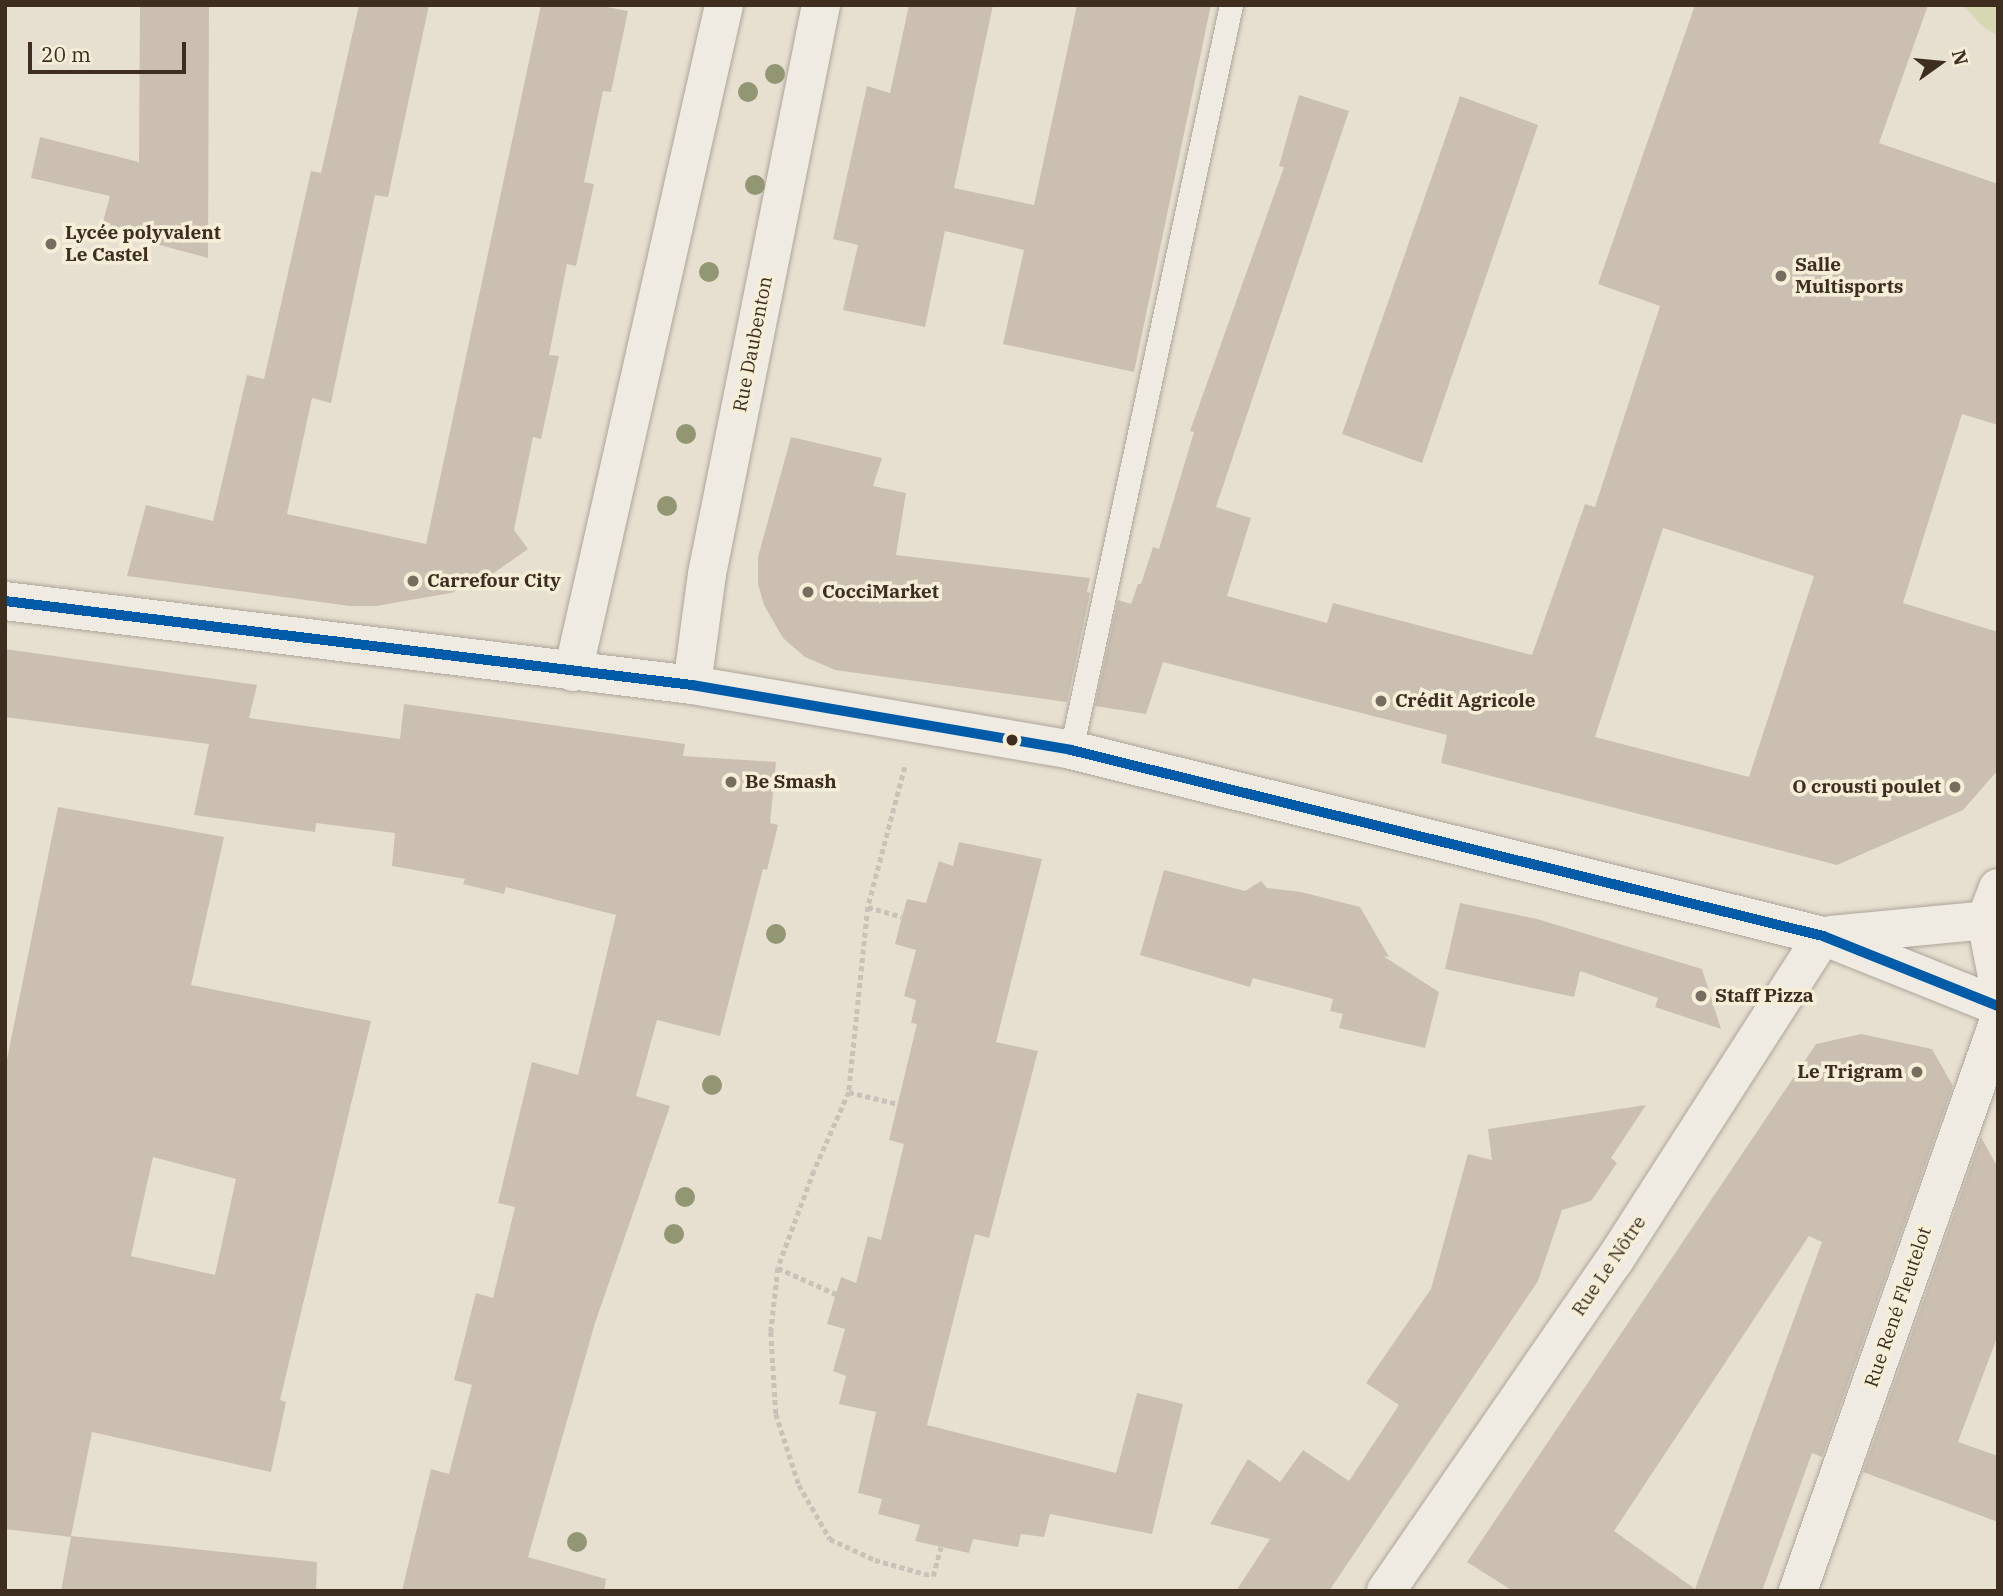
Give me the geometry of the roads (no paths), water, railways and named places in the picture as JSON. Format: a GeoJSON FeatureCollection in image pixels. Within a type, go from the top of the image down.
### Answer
{"type":"FeatureCollection","features":[{"type":"Feature","properties":{"kind":"street"},"geometry":{"type":"LineString","coordinates":[[573,672],[724,5]]}},
{"type":"Feature","properties":{"kind":"street","name":"Rue Daubenton"},"geometry":{"type":"LineString","coordinates":[[692,685],[707,574],[821,5]]}},
{"type":"Feature","properties":{"kind":"street"},"geometry":{"type":"LineString","coordinates":[[5,601],[692,685],[916,726],[1071,750],[1823,936],[1998,1006]]}},
{"type":"Feature","properties":{"kind":"street"},"geometry":{"type":"LineString","coordinates":[[1823,936],[1994,909],[1998,982]]}},
{"type":"Feature","properties":{"kind":"street","name":"Rue Le Nôtre"},"geometry":{"type":"LineString","coordinates":[[1386,1591],[1614,1261],[1823,936]]}},
{"type":"Feature","properties":{"kind":"street","name":"Rue René Fleutelot"},"geometry":{"type":"LineString","coordinates":[[1798,1591],[1998,1023]]}},
{"type":"Feature","properties":{"kind":"lane"},"geometry":{"type":"LineString","coordinates":[[1071,750],[1231,5]]}},
{"type":"Feature","properties":{"kind":"place","name":"Lycée polyvalent Le Castel"},"geometry":{"type":"Point","coordinates":[51,244]}},
{"type":"Feature","properties":{"kind":"place","name":"Salle Multisports"},"geometry":{"type":"Point","coordinates":[1781,276]}},
{"type":"Feature","properties":{"kind":"place","name":"Carrefour City"},"geometry":{"type":"Point","coordinates":[413,581]}},
{"type":"Feature","properties":{"kind":"place","name":"CocciMarket"},"geometry":{"type":"Point","coordinates":[808,592]}},
{"type":"Feature","properties":{"kind":"place","name":"Crédit Agricole"},"geometry":{"type":"Point","coordinates":[1381,701]}},
{"type":"Feature","properties":{"kind":"place","name":"Be Smash"},"geometry":{"type":"Point","coordinates":[731,782]}},
{"type":"Feature","properties":{"kind":"place","name":"O crousti poulet"},"geometry":{"type":"Point","coordinates":[1955,787]}},
{"type":"Feature","properties":{"kind":"place","name":"Staff Pizza"},"geometry":{"type":"Point","coordinates":[1701,996]}},
{"type":"Feature","properties":{"kind":"place","name":"Le Trigram"},"geometry":{"type":"Point","coordinates":[1917,1072]}}]}
